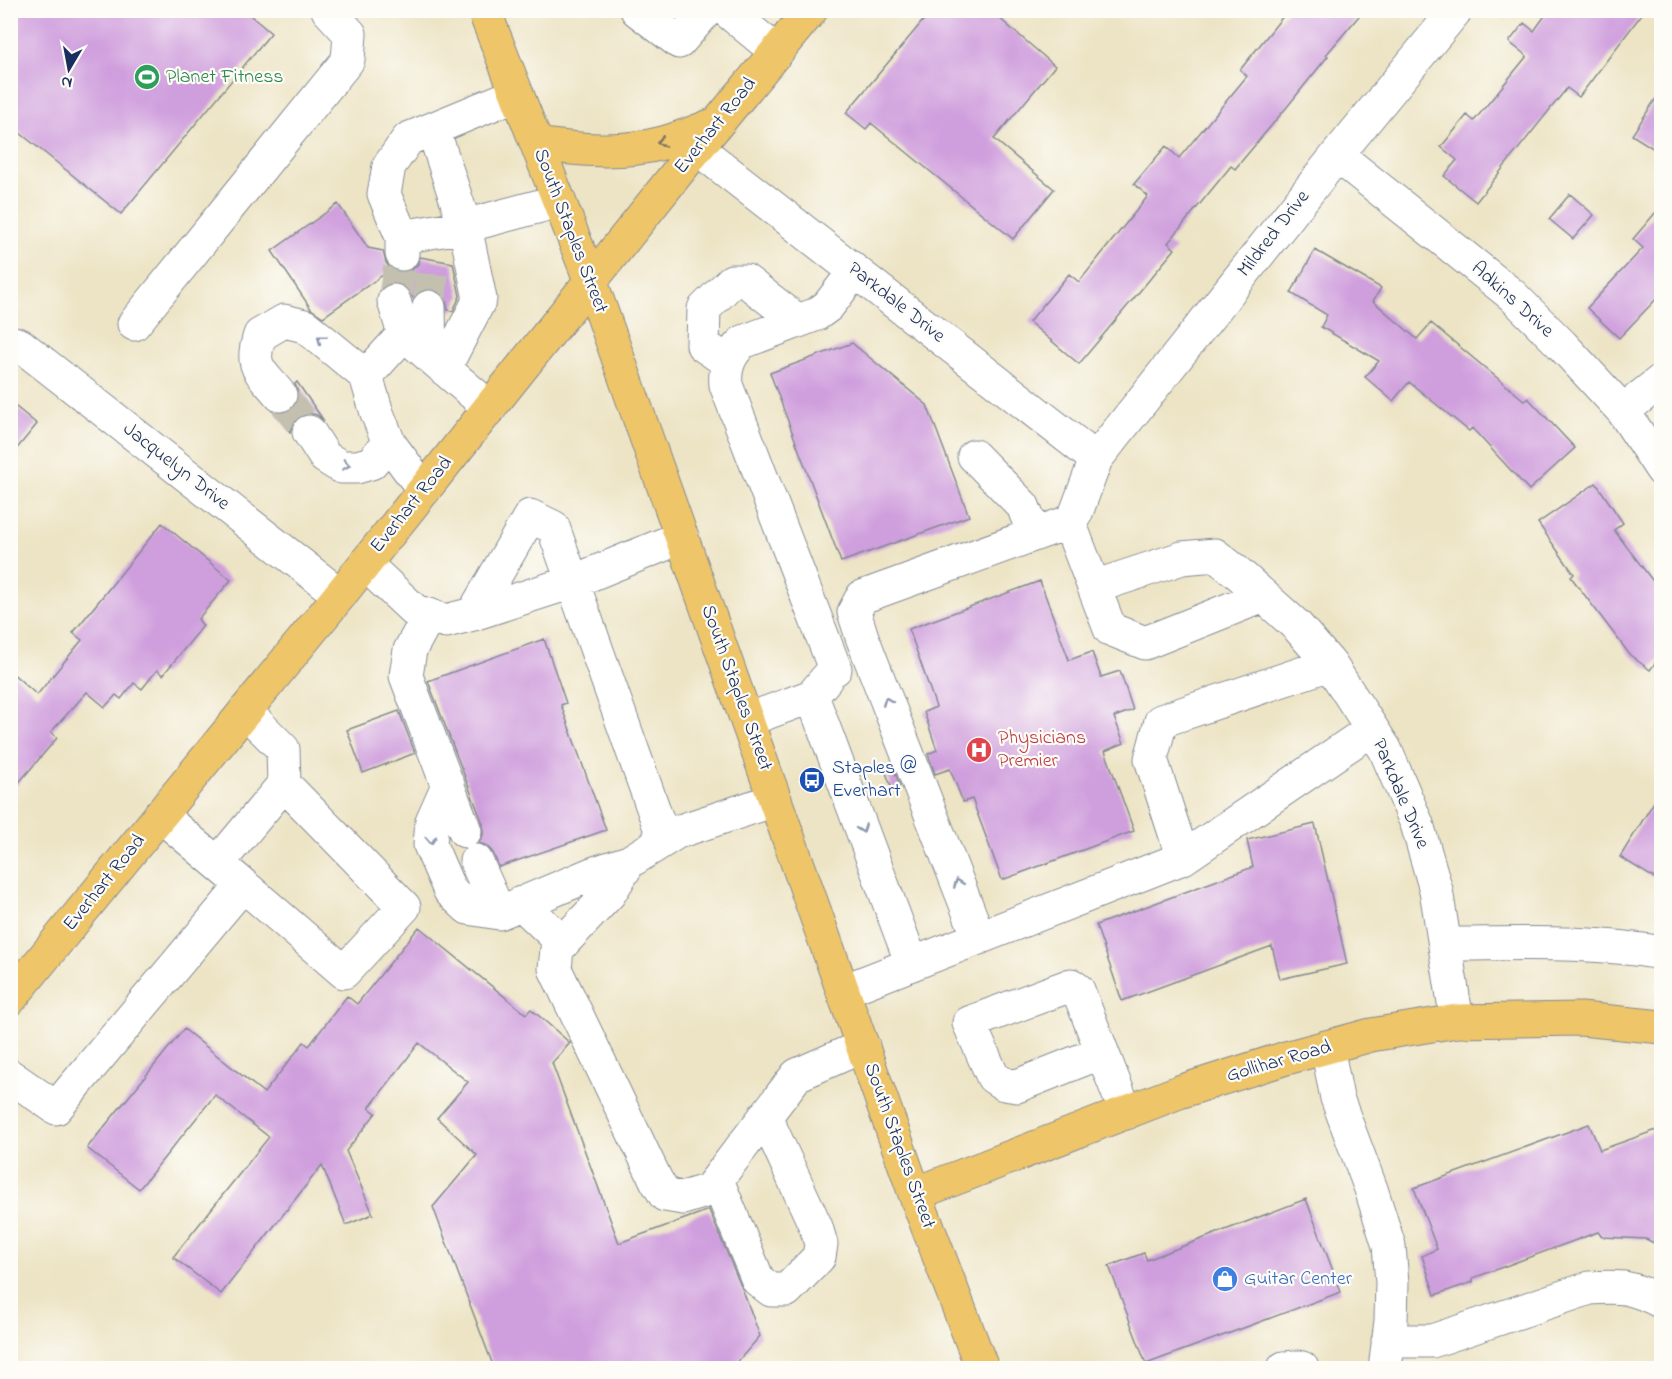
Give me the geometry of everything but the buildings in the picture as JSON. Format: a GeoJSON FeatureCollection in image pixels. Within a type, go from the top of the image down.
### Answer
{"type":"FeatureCollection","features":[{"type":"Feature","properties":{"kind":"main road","name":"South Staples Street"},"geometry":{"type":"LineString","coordinates":[[484,10],[591,282],[915,1194],[982,1368]]}},
{"type":"Feature","properties":{"kind":"main road","name":"Everhart Road"},"geometry":{"type":"LineString","coordinates":[[10,999],[340,595],[707,136],[811,10]]}},
{"type":"Feature","properties":{"kind":"main road"},"geometry":{"type":"LineString","coordinates":[[537,144],[577,149],[635,147],[707,136]]}},
{"type":"Feature","properties":{"kind":"main road","name":"Gollihar Road"},"geometry":{"type":"LineString","coordinates":[[915,1194],[1179,1092],[1287,1058],[1371,1035],[1457,1021],[1581,1019],[1662,1027]]}},
{"type":"Feature","properties":{"kind":"street"},"geometry":{"type":"LineString","coordinates":[[134,324],[348,60],[350,34],[328,10]]}},
{"type":"Feature","properties":{"kind":"street"},"geometry":{"type":"LineString","coordinates":[[638,10],[679,42],[707,10]]}},
{"type":"Feature","properties":{"kind":"street"},"geometry":{"type":"LineString","coordinates":[[726,10],[777,52]]}},
{"type":"Feature","properties":{"kind":"street","name":"Mildred Drive"},"geometry":{"type":"LineString","coordinates":[[1069,522],[1076,513],[1096,459],[1337,155],[1456,10]]}},
{"type":"Feature","properties":{"kind":"street"},"geometry":{"type":"LineString","coordinates":[[437,363],[480,299],[384,194],[389,166],[408,139],[517,94]]}},
{"type":"Feature","properties":{"kind":"street"},"geometry":{"type":"LineString","coordinates":[[428,242],[433,129]]}},
{"type":"Feature","properties":{"kind":"street","name":"Parkdale Drive"},"geometry":{"type":"LineString","coordinates":[[707,136],[855,271],[1096,459]]}},
{"type":"Feature","properties":{"kind":"street","name":"Adkins Drive"},"geometry":{"type":"LineString","coordinates":[[1337,155],[1512,295],[1623,411],[1662,470]]}},
{"type":"Feature","properties":{"kind":"street"},"geometry":{"type":"LineString","coordinates":[[428,242],[559,201]]}},
{"type":"Feature","properties":{"kind":"street"},"geometry":{"type":"LineString","coordinates":[[835,669],[726,385],[725,374],[734,350],[743,342],[817,314],[828,306],[855,271]]}},
{"type":"Feature","properties":{"kind":"street"},"geometry":{"type":"LineString","coordinates":[[728,362],[703,345],[704,309],[732,281],[746,281],[798,321]]}},
{"type":"Feature","properties":{"kind":"street"},"geometry":{"type":"LineString","coordinates":[[394,301],[404,334],[490,408]]}},
{"type":"Feature","properties":{"kind":"street"},"geometry":{"type":"LineString","coordinates":[[429,307],[437,363]]}},
{"type":"Feature","properties":{"kind":"street"},"geometry":{"type":"LineString","coordinates":[[280,395],[256,366],[255,352],[260,335],[284,321],[305,326],[366,376],[389,443],[424,490]]}},
{"type":"Feature","properties":{"kind":"street"},"geometry":{"type":"LineString","coordinates":[[366,376],[404,334]]}},
{"type":"Feature","properties":{"kind":"street","name":"Jacquelyn Drive"},"geometry":{"type":"LineString","coordinates":[[10,342],[20,345],[340,595]]}},
{"type":"Feature","properties":{"kind":"street"},"geometry":{"type":"LineString","coordinates":[[1623,411],[1662,380]]}},
{"type":"Feature","properties":{"kind":"street"},"geometry":{"type":"LineString","coordinates":[[309,432],[325,458],[341,466],[371,463],[389,443]]}},
{"type":"Feature","properties":{"kind":"street"},"geometry":{"type":"LineString","coordinates":[[974,456],[1023,506],[1034,534]]}},
{"type":"Feature","properties":{"kind":"street"},"geometry":{"type":"LineString","coordinates":[[473,614],[530,516],[553,527],[664,839]]}},
{"type":"Feature","properties":{"kind":"street"},"geometry":{"type":"LineString","coordinates":[[979,938],[862,637],[854,612],[862,597],[1069,522],[1110,629],[1145,643],[1263,596]]}},
{"type":"Feature","properties":{"kind":"street"},"geometry":{"type":"LineString","coordinates":[[364,564],[416,611],[446,621],[572,582],[682,537]]}},
{"type":"Feature","properties":{"kind":"street","name":"Parkdale Drive"},"geometry":{"type":"LineString","coordinates":[[1094,587],[1182,558],[1215,555],[1297,626],[1330,664],[1385,749],[1417,824],[1436,890],[1457,1021]]}},
{"type":"Feature","properties":{"kind":"street"},"geometry":{"type":"LineString","coordinates":[[429,615],[410,650],[406,676],[465,831]]}},
{"type":"Feature","properties":{"kind":"street"},"geometry":{"type":"LineString","coordinates":[[747,720],[812,696],[862,637]]}},
{"type":"Feature","properties":{"kind":"street"},"geometry":{"type":"LineString","coordinates":[[1183,858],[1151,759],[1161,721],[1330,664]]}},
{"type":"Feature","properties":{"kind":"street"},"geometry":{"type":"LineString","coordinates":[[812,696],[912,964]]}},
{"type":"Feature","properties":{"kind":"street"},"geometry":{"type":"LineString","coordinates":[[218,863],[284,784],[283,749],[245,711]]}},
{"type":"Feature","properties":{"kind":"street"},"geometry":{"type":"LineString","coordinates":[[843,991],[1183,858],[1372,729]]}},
{"type":"Feature","properties":{"kind":"street"},"geometry":{"type":"LineString","coordinates":[[160,815],[344,972],[404,907],[284,784]]}},
{"type":"Feature","properties":{"kind":"street"},"geometry":{"type":"LineString","coordinates":[[448,785],[432,821],[430,845],[450,891],[468,908],[510,908],[592,874],[629,862],[677,832],[775,800]]}},
{"type":"Feature","properties":{"kind":"street"},"geometry":{"type":"LineString","coordinates":[[476,861],[510,908],[563,943]]}},
{"type":"Feature","properties":{"kind":"street"},"geometry":{"type":"LineString","coordinates":[[629,862],[609,894],[557,950],[555,969],[665,1195],[683,1198],[709,1190],[797,1075],[862,1046]]}},
{"type":"Feature","properties":{"kind":"street"},"geometry":{"type":"LineString","coordinates":[[10,1076],[56,1108],[243,885]]}},
{"type":"Feature","properties":{"kind":"street"},"geometry":{"type":"LineString","coordinates":[[1445,944],[1571,944],[1662,953]]}},
{"type":"Feature","properties":{"kind":"street"},"geometry":{"type":"LineString","coordinates":[[1327,1047],[1337,1098],[1371,1189],[1389,1246],[1392,1283],[1391,1321],[1386,1355],[1590,1288],[1616,1286],[1637,1290],[1662,1302]]}},
{"type":"Feature","properties":{"kind":"street"},"geometry":{"type":"LineString","coordinates":[[1102,1052],[1125,1113]]}},
{"type":"Feature","properties":{"kind":"street"},"geometry":{"type":"LineString","coordinates":[[717,1180],[758,1280],[771,1290],[787,1290],[819,1257],[821,1244],[816,1227],[765,1116]]}},
{"type":"Feature","properties":{"kind":"street"},"geometry":{"type":"LineString","coordinates":[[1284,1368],[1302,1368]]}},
{"type":"Feature","properties":{"kind":"tunnel"},"geometry":{"type":"LineString","coordinates":[[394,301],[402,254]]}},
{"type":"Feature","properties":{"kind":"tunnel"},"geometry":{"type":"LineString","coordinates":[[429,307],[433,260]]}},
{"type":"Feature","properties":{"kind":"tunnel"},"geometry":{"type":"LineString","coordinates":[[280,395],[309,432]]}},
{"type":"Feature","properties":{"kind":"place","name":"Planet Fitness"},"geometry":{"type":"Point","coordinates":[147,77]}},
{"type":"Feature","properties":{"kind":"place","name":"Physicians Premier"},"geometry":{"type":"Point","coordinates":[979,750]}},
{"type":"Feature","properties":{"kind":"place","name":"Staples @ Everhart"},"geometry":{"type":"Point","coordinates":[812,780]}},
{"type":"Feature","properties":{"kind":"place","name":"Guitar Center"},"geometry":{"type":"Point","coordinates":[1225,1279]}}]}
